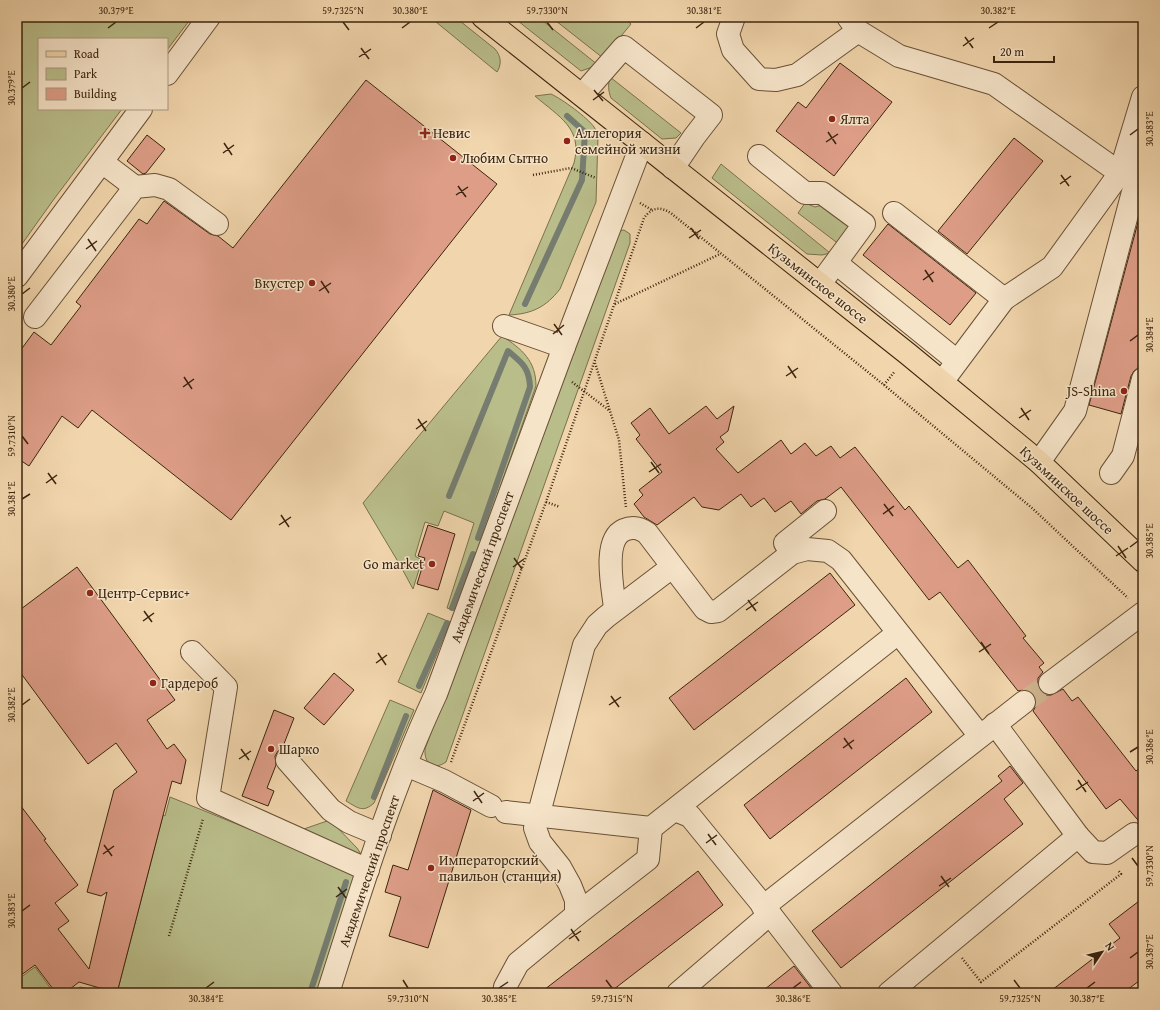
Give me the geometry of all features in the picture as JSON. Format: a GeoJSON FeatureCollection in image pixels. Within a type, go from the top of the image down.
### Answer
{"type":"FeatureCollection","features":[{"type":"Feature","properties":{"kind":"main road","name":"Кузьминское шоссе"},"geometry":{"type":"LineString","coordinates":[[483,17],[942,382],[1039,462],[1143,561]]}},
{"type":"Feature","properties":{"kind":"street"},"geometry":{"type":"LineString","coordinates":[[168,73],[209,17]]}},
{"type":"Feature","properties":{"kind":"street"},"geometry":{"type":"LineString","coordinates":[[734,17],[728,34],[732,50],[759,79],[776,80],[797,75],[853,24],[899,56],[994,84],[1120,173]]}},
{"type":"Feature","properties":{"kind":"street"},"geometry":{"type":"LineString","coordinates":[[582,95],[624,47],[711,115],[673,168]]}},
{"type":"Feature","properties":{"kind":"street"},"geometry":{"type":"LineString","coordinates":[[942,382],[1004,299],[1052,266],[1120,173],[1143,96]]}},
{"type":"Feature","properties":{"kind":"street"},"geometry":{"type":"LineString","coordinates":[[17,276],[140,110]]}},
{"type":"Feature","properties":{"kind":"street","name":"Академический проспект"},"geometry":{"type":"LineString","coordinates":[[328,993],[380,835],[406,765],[436,694],[564,347],[642,143]]}},
{"type":"Feature","properties":{"kind":"street"},"geometry":{"type":"LineString","coordinates":[[1039,462],[1074,411],[1143,154]]}},
{"type":"Feature","properties":{"kind":"street"},"geometry":{"type":"LineString","coordinates":[[759,156],[805,193],[822,192],[864,224],[820,284]]}},
{"type":"Feature","properties":{"kind":"street"},"geometry":{"type":"LineString","coordinates":[[102,162],[135,187],[155,185],[169,189],[217,224]]}},
{"type":"Feature","properties":{"kind":"street"},"geometry":{"type":"LineString","coordinates":[[35,317],[135,187]]}},
{"type":"Feature","properties":{"kind":"street"},"geometry":{"type":"LineString","coordinates":[[894,213],[1004,299]]}},
{"type":"Feature","properties":{"kind":"street"},"geometry":{"type":"LineString","coordinates":[[836,263],[957,361]]}},
{"type":"Feature","properties":{"kind":"street"},"geometry":{"type":"LineString","coordinates":[[504,326],[564,347]]}},
{"type":"Feature","properties":{"kind":"street"},"geometry":{"type":"LineString","coordinates":[[1111,473],[1123,456],[1143,379]]}},
{"type":"Feature","properties":{"kind":"street"},"geometry":{"type":"LineString","coordinates":[[792,553],[785,543],[825,511]]}},
{"type":"Feature","properties":{"kind":"street"},"geometry":{"type":"LineString","coordinates":[[615,608],[611,576],[611,552],[614,540],[620,532],[628,528],[639,528],[647,533],[705,610],[711,612],[718,611],[792,553],[807,549],[828,551],[841,560],[898,633],[988,730],[1093,852],[1107,853],[1134,834]]}},
{"type":"Feature","properties":{"kind":"street"},"geometry":{"type":"LineString","coordinates":[[576,915],[576,900],[570,885],[560,867],[540,842],[535,828],[584,645],[597,625],[615,608],[672,567]]}},
{"type":"Feature","properties":{"kind":"street"},"geometry":{"type":"LineString","coordinates":[[1050,683],[1137,608]]}},
{"type":"Feature","properties":{"kind":"street"},"geometry":{"type":"LineString","coordinates":[[406,765],[444,781],[499,809],[538,816],[651,828],[898,633]]}},
{"type":"Feature","properties":{"kind":"street"},"geometry":{"type":"LineString","coordinates":[[192,652],[226,687],[208,798],[368,870]]}},
{"type":"Feature","properties":{"kind":"street"},"geometry":{"type":"LineString","coordinates":[[678,993],[766,911],[1024,702]]}},
{"type":"Feature","properties":{"kind":"street"},"geometry":{"type":"LineString","coordinates":[[287,760],[331,810],[349,822],[380,835]]}},
{"type":"Feature","properties":{"kind":"street"},"geometry":{"type":"LineString","coordinates":[[675,810],[690,816],[831,993]]}},
{"type":"Feature","properties":{"kind":"street"},"geometry":{"type":"LineString","coordinates":[[504,993],[505,987],[518,963],[576,915],[648,859],[651,828]]}},
{"type":"Feature","properties":{"kind":"street"},"geometry":{"type":"LineString","coordinates":[[889,993],[950,944],[1078,836]]}},
{"type":"Feature","properties":{"kind":"path"},"geometry":{"type":"LineString","coordinates":[[533,175],[571,168],[596,178]]}},
{"type":"Feature","properties":{"kind":"path"},"geometry":{"type":"LineString","coordinates":[[639,202],[652,210]]}},
{"type":"Feature","properties":{"kind":"path"},"geometry":{"type":"LineString","coordinates":[[450,764],[546,502],[644,218],[652,210],[658,208],[666,210],[878,380],[1032,508],[1137,608]]}},
{"type":"Feature","properties":{"kind":"path"},"geometry":{"type":"LineString","coordinates":[[614,305],[720,254]]}},
{"type":"Feature","properties":{"kind":"path"},"geometry":{"type":"LineString","coordinates":[[595,362],[619,440],[628,528]]}},
{"type":"Feature","properties":{"kind":"path"},"geometry":{"type":"LineString","coordinates":[[546,502],[560,507]]}},
{"type":"Feature","properties":{"kind":"path"},"geometry":{"type":"LineString","coordinates":[[169,936],[208,798]]}},
{"type":"Feature","properties":{"kind":"path"},"geometry":{"type":"LineString","coordinates":[[950,944],[981,982],[1121,874],[1107,853]]}},
{"type":"Feature","properties":{"kind":"green space"},"geometry":{"type":"Polygon","coordinates":[[[17,17],[192,17],[168,49],[168,38],[38,38],[38,110],[121,110],[17,251],[17,17]]]}},
{"type":"Feature","properties":{"kind":"green space"},"geometry":{"type":"Polygon","coordinates":[[[430,17],[455,17],[495,49],[499,54],[500,60],[500,66],[497,72],[430,17]]]}},
{"type":"Feature","properties":{"kind":"green space"},"geometry":{"type":"Polygon","coordinates":[[[513,17],[538,17],[598,65],[581,71],[513,17]]]}},
{"type":"Feature","properties":{"kind":"green space"},"geometry":{"type":"Polygon","coordinates":[[[551,17],[623,17],[631,24],[603,58],[551,17]]]}},
{"type":"Feature","properties":{"kind":"green space"},"geometry":{"type":"Polygon","coordinates":[[[610,77],[681,133],[676,138],[662,139],[611,98],[609,92],[610,77]]]}},
{"type":"Feature","properties":{"kind":"green space"},"geometry":{"type":"Polygon","coordinates":[[[551,94],[581,114],[591,123],[598,136],[596,202],[560,289],[544,305],[525,313],[509,315],[574,163],[576,151],[572,132],[560,117],[535,96],[551,94]]]}},
{"type":"Feature","properties":{"kind":"green space"},"geometry":{"type":"Polygon","coordinates":[[[721,164],[830,253],[822,255],[807,254],[712,178],[721,164]]]}},
{"type":"Feature","properties":{"kind":"green space"},"geometry":{"type":"Polygon","coordinates":[[[805,203],[815,207],[830,203],[857,224],[840,245],[798,213],[805,203]]]}},
{"type":"Feature","properties":{"kind":"green space"},"geometry":{"type":"Polygon","coordinates":[[[624,230],[630,234],[630,243],[446,762],[441,765],[433,766],[426,758],[425,749],[619,231],[624,230]]]}},
{"type":"Feature","properties":{"kind":"green space"},"geometry":{"type":"Polygon","coordinates":[[[502,336],[522,351],[531,363],[534,369],[536,386],[456,611],[447,608],[474,523],[444,511],[438,526],[425,522],[415,556],[422,560],[413,589],[363,503],[502,336]]]}},
{"type":"Feature","properties":{"kind":"green space"},"geometry":{"type":"Polygon","coordinates":[[[428,613],[450,622],[421,693],[398,682],[428,613]]]}},
{"type":"Feature","properties":{"kind":"green space"},"geometry":{"type":"Polygon","coordinates":[[[390,700],[414,710],[374,803],[363,809],[346,801],[390,700]]]}},
{"type":"Feature","properties":{"kind":"green space"},"geometry":{"type":"Polygon","coordinates":[[[170,797],[355,872],[356,874],[318,993],[117,993],[163,815],[165,816],[170,797]]]}},
{"type":"Feature","properties":{"kind":"green space"},"geometry":{"type":"Polygon","coordinates":[[[330,820],[357,848],[361,854],[360,857],[295,832],[330,820]]]}},
{"type":"Feature","properties":{"kind":"green space"},"geometry":{"type":"Polygon","coordinates":[[[35,967],[54,993],[17,993],[17,980],[35,967]]]}},
{"type":"Feature","properties":{"kind":"green space"},"geometry":{"type":"Polygon","coordinates":[[[80,987],[107,993],[71,993],[80,987]]]}},
{"type":"Feature","properties":{"kind":"building","name":"Ялта"},"geometry":{"type":"Polygon","coordinates":[[[840,63],[892,102],[834,176],[776,131],[798,102],[806,108],[840,63]]]}},
{"type":"Feature","properties":{"kind":"building","name":"Вкустер"},"geometry":{"type":"Polygon","coordinates":[[[366,80],[497,184],[231,520],[92,410],[78,428],[62,416],[29,466],[17,458],[17,355],[34,332],[51,345],[81,306],[76,302],[139,219],[147,224],[164,201],[210,234],[218,236],[233,248],[366,80]]]}},
{"type":"Feature","properties":{"kind":"building"},"geometry":{"type":"Polygon","coordinates":[[[147,135],[165,149],[146,173],[143,174],[127,161],[147,135]]]}},
{"type":"Feature","properties":{"kind":"building"},"geometry":{"type":"Polygon","coordinates":[[[1014,138],[1043,161],[967,254],[938,231],[1014,138]]]}},
{"type":"Feature","properties":{"kind":"building"},"geometry":{"type":"Polygon","coordinates":[[[1141,211],[1143,211],[1143,350],[1138,368],[1131,376],[1121,414],[1089,405],[1141,211]]]}},
{"type":"Feature","properties":{"kind":"building"},"geometry":{"type":"Polygon","coordinates":[[[888,224],[976,293],[950,325],[863,255],[888,224]]]}},
{"type":"Feature","properties":{"kind":"building"},"geometry":{"type":"Polygon","coordinates":[[[706,406],[717,419],[734,406],[728,431],[720,437],[724,442],[716,449],[738,473],[781,440],[791,454],[805,443],[816,456],[831,446],[840,458],[855,447],[905,510],[909,506],[958,568],[968,560],[1026,636],[1023,638],[1044,663],[1039,667],[1043,672],[1038,678],[1040,691],[1045,695],[1051,695],[1063,689],[1072,701],[1078,697],[1136,771],[1143,765],[1143,826],[1120,799],[1106,809],[1033,711],[1036,706],[1034,694],[1028,690],[1018,691],[940,592],[929,600],[841,487],[825,499],[817,501],[801,514],[791,501],[775,512],[764,498],[751,507],[741,494],[719,510],[702,507],[694,497],[657,525],[644,517],[634,504],[643,495],[639,490],[662,472],[636,439],[640,435],[631,423],[650,408],[669,434],[706,406]]]}},
{"type":"Feature","properties":{"kind":"building"},"geometry":{"type":"Polygon","coordinates":[[[428,525],[455,534],[438,590],[417,584],[425,558],[418,556],[428,525]]]}},
{"type":"Feature","properties":{"kind":"building"},"geometry":{"type":"Polygon","coordinates":[[[77,567],[175,700],[147,720],[167,749],[174,744],[186,760],[181,784],[172,781],[117,993],[79,982],[65,993],[56,993],[35,965],[17,978],[17,801],[78,885],[55,903],[69,921],[58,929],[89,969],[107,892],[101,896],[87,892],[114,790],[137,772],[116,743],[88,764],[17,668],[17,612],[77,567]]]}},
{"type":"Feature","properties":{"kind":"building"},"geometry":{"type":"Polygon","coordinates":[[[830,573],[855,605],[694,730],[669,698],[830,573]]]}},
{"type":"Feature","properties":{"kind":"building"},"geometry":{"type":"Polygon","coordinates":[[[334,673],[354,690],[324,725],[304,708],[334,673]]]}},
{"type":"Feature","properties":{"kind":"building"},"geometry":{"type":"Polygon","coordinates":[[[906,678],[932,712],[770,839],[744,805],[906,678]]]}},
{"type":"Feature","properties":{"kind":"building","name":"Шарко"},"geometry":{"type":"Polygon","coordinates":[[[274,710],[294,718],[282,749],[278,751],[275,756],[276,765],[267,788],[274,791],[268,806],[242,796],[274,710]]]}},
{"type":"Feature","properties":{"kind":"building"},"geometry":{"type":"Polygon","coordinates":[[[1010,766],[1023,783],[1004,799],[1023,824],[841,968],[812,931],[1002,781],[998,776],[1010,766]]]}},
{"type":"Feature","properties":{"kind":"building","name":"Императорский павильон (станция)"},"geometry":{"type":"Polygon","coordinates":[[[433,790],[471,810],[428,948],[389,936],[401,897],[385,892],[393,865],[408,870],[433,790]]]}},
{"type":"Feature","properties":{"kind":"building"},"geometry":{"type":"Polygon","coordinates":[[[698,871],[723,905],[609,993],[540,993],[698,871]]]}},
{"type":"Feature","properties":{"kind":"building"},"geometry":{"type":"Polygon","coordinates":[[[1143,898],[1143,978],[1123,993],[1048,993],[1120,938],[1109,924],[1143,898]]]}},
{"type":"Feature","properties":{"kind":"building"},"geometry":{"type":"Polygon","coordinates":[[[794,966],[815,993],[760,993],[794,966]]]}},
{"type":"Feature","properties":{"kind":"waterway"},"geometry":{"type":"LineString","coordinates":[[525,304],[582,180],[585,132],[567,116]]}},
{"type":"Feature","properties":{"kind":"waterway"},"geometry":{"type":"LineString","coordinates":[[449,496],[508,351],[524,366],[528,375],[530,387],[478,538]]}},
{"type":"Feature","properties":{"kind":"waterway"},"geometry":{"type":"LineString","coordinates":[[452,608],[473,554]]}},
{"type":"Feature","properties":{"kind":"waterway"},"geometry":{"type":"LineString","coordinates":[[419,686],[447,623]]}},
{"type":"Feature","properties":{"kind":"waterway"},"geometry":{"type":"LineString","coordinates":[[374,797],[406,716]]}},
{"type":"Feature","properties":{"kind":"waterway"},"geometry":{"type":"LineString","coordinates":[[310,993],[346,882]]}},
{"type":"Feature","properties":{"kind":"tunnel"},"geometry":{"type":"LineString","coordinates":[[1024,702],[1050,683]]}},
{"type":"Feature","properties":{"kind":"place","name":"Ялта"},"geometry":{"type":"Point","coordinates":[832,119]}},
{"type":"Feature","properties":{"kind":"place","name":"Невис"},"geometry":{"type":"Point","coordinates":[425,133]}},
{"type":"Feature","properties":{"kind":"place","name":"Аллегория семейной жизни"},"geometry":{"type":"Point","coordinates":[567,141]}},
{"type":"Feature","properties":{"kind":"place","name":"Любим Сытно"},"geometry":{"type":"Point","coordinates":[453,158]}},
{"type":"Feature","properties":{"kind":"place","name":"Вкустер"},"geometry":{"type":"Point","coordinates":[312,283]}},
{"type":"Feature","properties":{"kind":"place","name":"JS-Shina"},"geometry":{"type":"Point","coordinates":[1124,391]}},
{"type":"Feature","properties":{"kind":"place","name":"Go market"},"geometry":{"type":"Point","coordinates":[432,564]}},
{"type":"Feature","properties":{"kind":"place","name":"Центр-Сервис+"},"geometry":{"type":"Point","coordinates":[90,593]}},
{"type":"Feature","properties":{"kind":"place","name":"Гардероб"},"geometry":{"type":"Point","coordinates":[153,683]}},
{"type":"Feature","properties":{"kind":"place","name":"Шарко"},"geometry":{"type":"Point","coordinates":[271,749]}},
{"type":"Feature","properties":{"kind":"place","name":"Императорский павильон (станция)"},"geometry":{"type":"Point","coordinates":[431,868]}}]}
